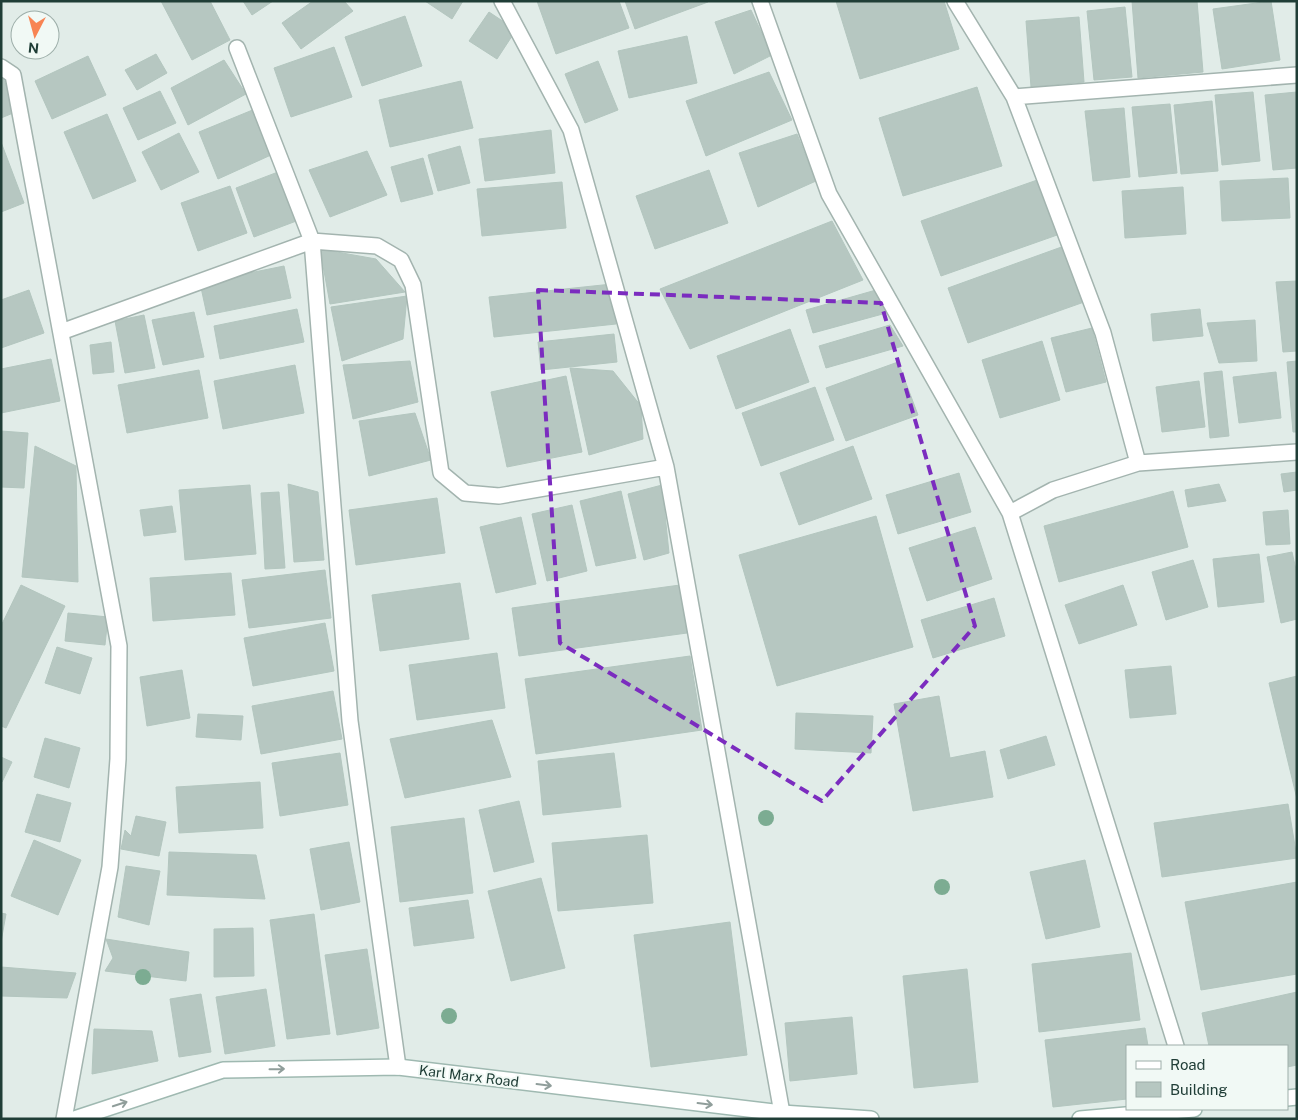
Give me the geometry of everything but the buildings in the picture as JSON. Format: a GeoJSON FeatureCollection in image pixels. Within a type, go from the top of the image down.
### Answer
{"type":"FeatureCollection","features":[{"type":"Feature","properties":{"kind":"street"},"geometry":{"type":"LineString","coordinates":[[502,1],[571,130],[666,467],[782,1113]]}},
{"type":"Feature","properties":{"kind":"street"},"geometry":{"type":"LineString","coordinates":[[760,1],[829,194],[1010,513],[1176,1045]]}},
{"type":"Feature","properties":{"kind":"street"},"geometry":{"type":"LineString","coordinates":[[954,1],[1014,97],[1103,333],[1138,463]]}},
{"type":"Feature","properties":{"kind":"street"},"geometry":{"type":"LineString","coordinates":[[237,48],[312,241],[350,721],[398,1067]]}},
{"type":"Feature","properties":{"kind":"street"},"geometry":{"type":"LineString","coordinates":[[1,67],[13,75],[119,646],[118,759],[110,868],[64,1119]]}},
{"type":"Feature","properties":{"kind":"street"},"geometry":{"type":"LineString","coordinates":[[1014,97],[1297,75]]}},
{"type":"Feature","properties":{"kind":"street"},"geometry":{"type":"LineString","coordinates":[[60,332],[312,241],[377,246],[401,260],[413,285],[441,473],[465,493],[499,496],[666,467]]}},
{"type":"Feature","properties":{"kind":"street"},"geometry":{"type":"LineString","coordinates":[[1010,513],[1053,490],[1138,463],[1297,452]]}},
{"type":"Feature","properties":{"kind":"street","name":"Karl Marx Road"},"geometry":{"type":"LineString","coordinates":[[74,1119],[223,1070],[398,1067],[782,1113],[871,1119]]}},
{"type":"Feature","properties":{"kind":"street"},"geometry":{"type":"LineString","coordinates":[[1080,1119],[1183,1110]]}},
{"type":"Feature","properties":{"kind":"highlighted area"},"geometry":{"type":"Polygon","coordinates":[[[538,290],[881,303],[975,626],[822,801],[560,643],[538,290]]]}}]}
